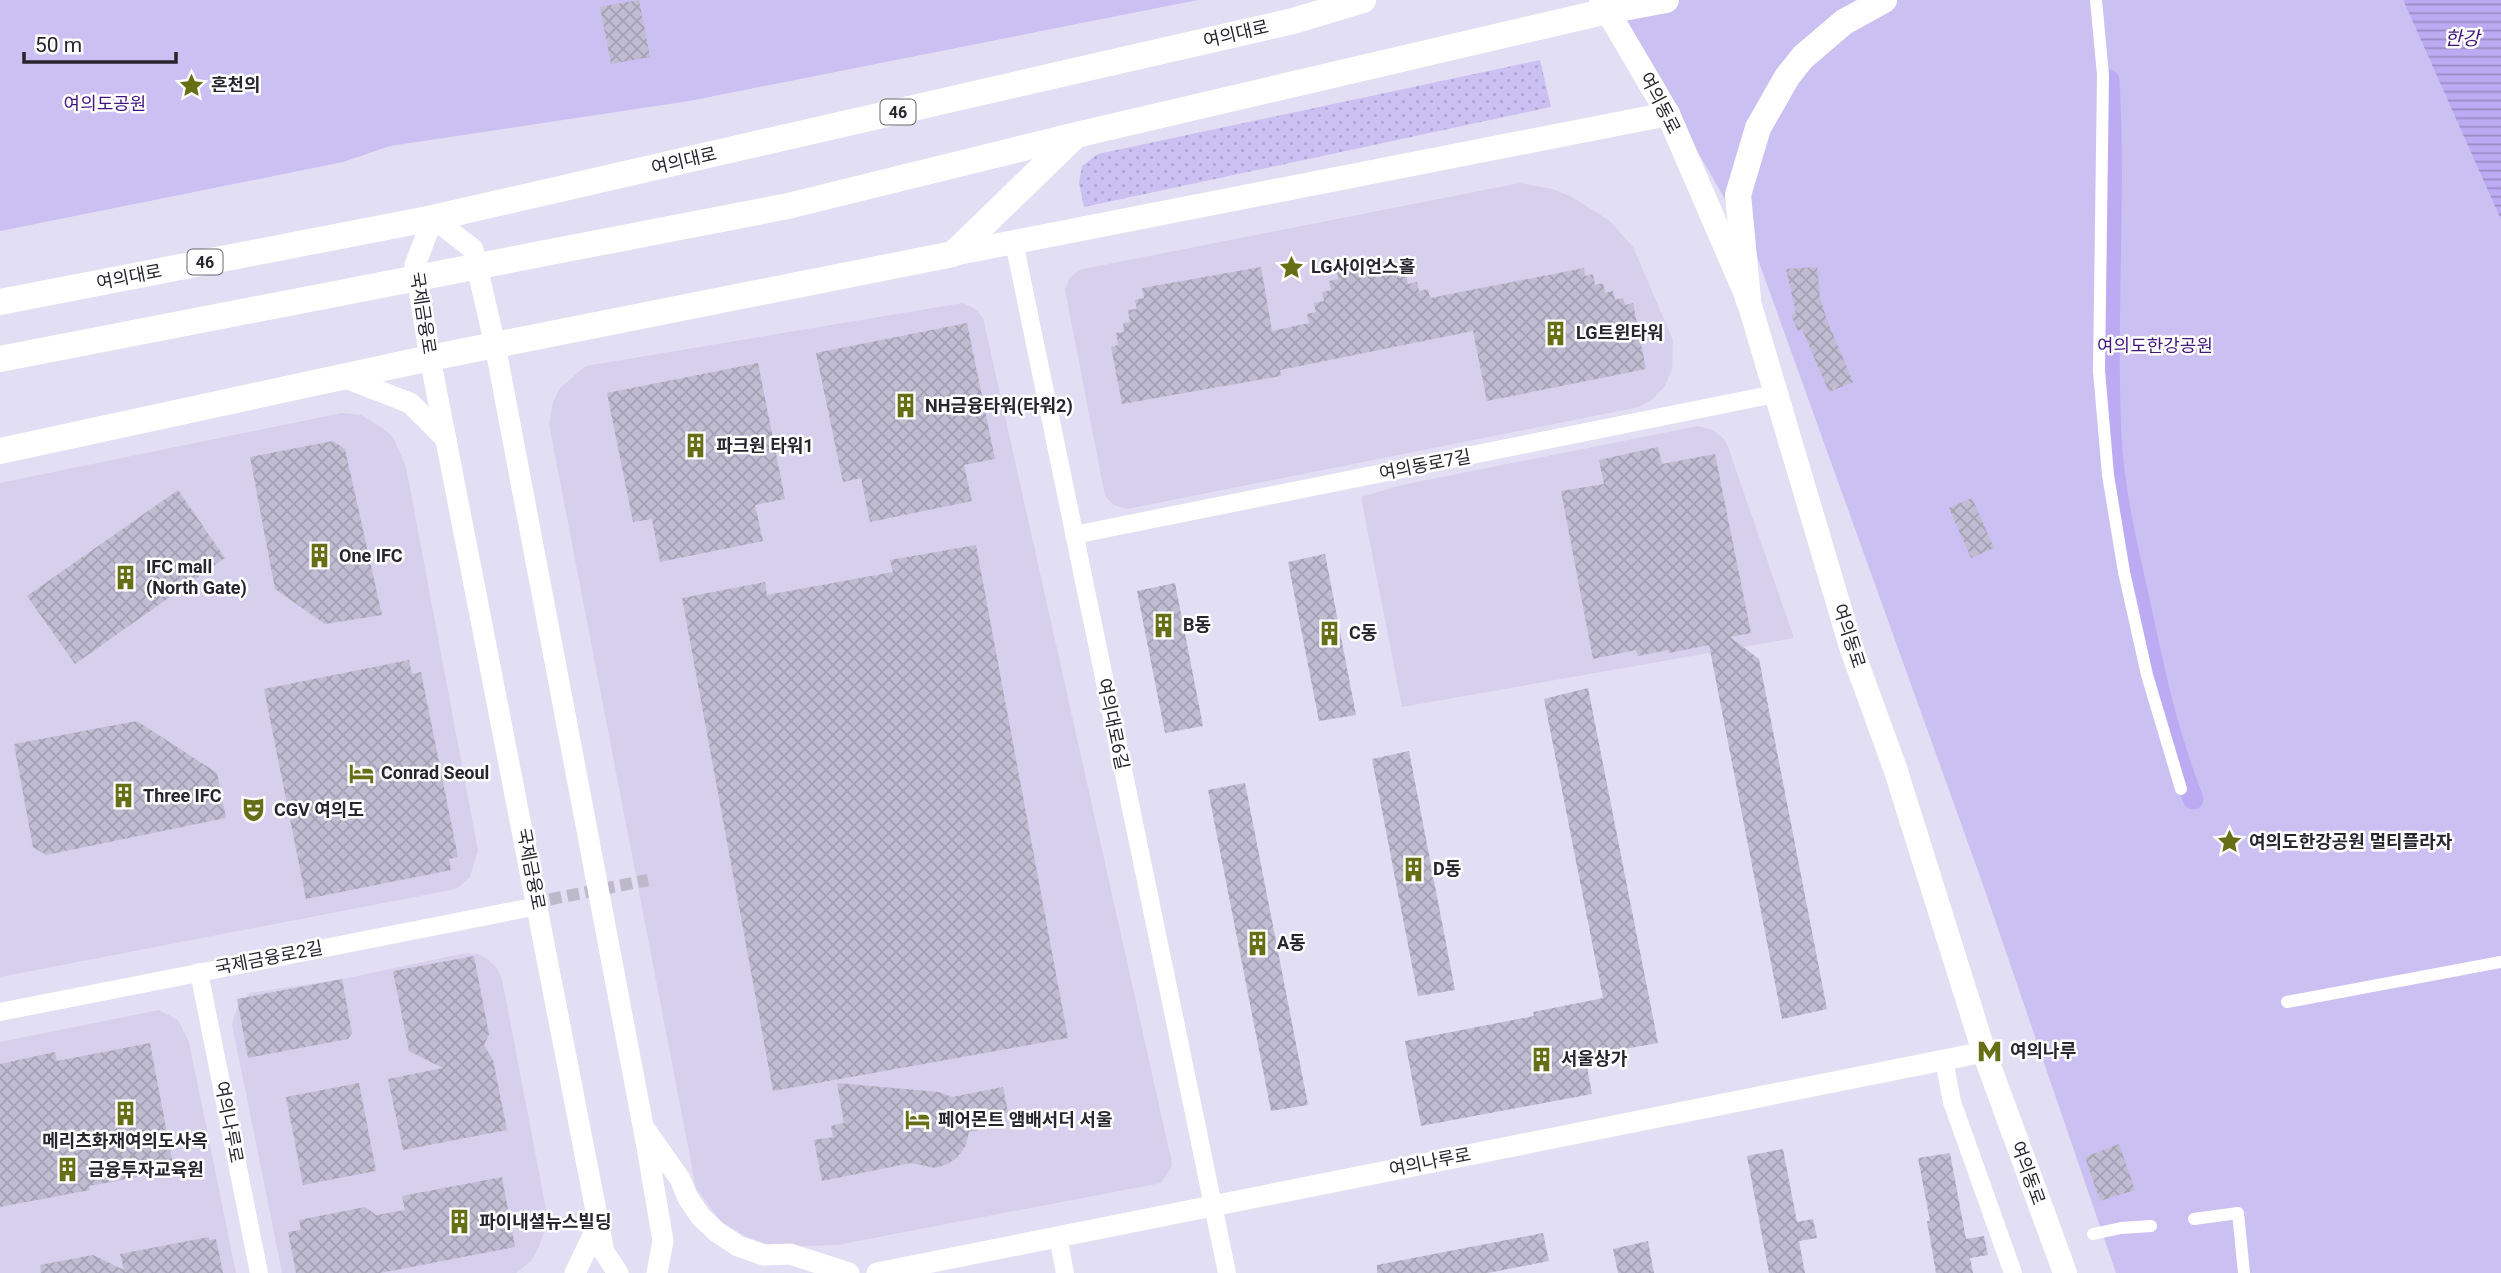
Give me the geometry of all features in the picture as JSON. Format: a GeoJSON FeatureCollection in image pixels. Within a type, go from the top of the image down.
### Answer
{"type":"FeatureCollection","features":[{"type":"Feature","properties":{"kind":"main road","name":"여의대로"},"geometry":{"type":"LineString","coordinates":[[0,302],[433,218],[1293,21],[1363,0]]}},
{"type":"Feature","properties":{"kind":"main road"},"geometry":{"type":"LineString","coordinates":[[0,359],[788,206],[1604,5],[1666,0]]}},
{"type":"Feature","properties":{"kind":"main road"},"geometry":{"type":"LineString","coordinates":[[1748,299],[1738,195],[1758,128],[1787,78],[1803,57],[1835,30],[1884,0]]}},
{"type":"Feature","properties":{"kind":"main road","name":"여의동로"},"geometry":{"type":"LineString","coordinates":[[1604,5],[1668,114],[1748,299],[1852,650],[1895,768],[1983,1052],[2065,1273]]}},
{"type":"Feature","properties":{"kind":"main road"},"geometry":{"type":"LineString","coordinates":[[0,451],[430,358],[1668,114]]}},
{"type":"Feature","properties":{"kind":"main road"},"geometry":{"type":"LineString","coordinates":[[953,254],[1076,135]]}},
{"type":"Feature","properties":{"kind":"street"},"geometry":{"type":"LineString","coordinates":[[2096,0],[2103,75],[2099,371],[2108,475],[2124,572],[2147,676],[2180,789]]}},
{"type":"Feature","properties":{"kind":"street"},"geometry":{"type":"LineString","coordinates":[[433,218],[473,249],[495,345],[663,1241],[657,1273]]}},
{"type":"Feature","properties":{"kind":"street","name":"국제금융로"},"geometry":{"type":"LineString","coordinates":[[433,218],[415,265],[430,358],[604,1251],[618,1273]]}},
{"type":"Feature","properties":{"kind":"street","name":"여의대로6길"},"geometry":{"type":"LineString","coordinates":[[1014,242],[1227,1273]]}},
{"type":"Feature","properties":{"kind":"street"},"geometry":{"type":"LineString","coordinates":[[343,377],[410,403],[446,439]]}},
{"type":"Feature","properties":{"kind":"street","name":"여의동로7길"},"geometry":{"type":"LineString","coordinates":[[1074,535],[1775,394]]}},
{"type":"Feature","properties":{"kind":"street","name":"국제금융로2길"},"geometry":{"type":"LineString","coordinates":[[0,1012],[538,906]]}},
{"type":"Feature","properties":{"kind":"street"},"geometry":{"type":"LineString","coordinates":[[2287,1002],[2501,962]]}},
{"type":"Feature","properties":{"kind":"street","name":"여의나루로"},"geometry":{"type":"LineString","coordinates":[[199,972],[259,1273]]}},
{"type":"Feature","properties":{"kind":"street","name":"여의나루로"},"geometry":{"type":"LineString","coordinates":[[877,1273],[1983,1052]]}},
{"type":"Feature","properties":{"kind":"street"},"geometry":{"type":"LineString","coordinates":[[1944,1060],[1952,1102],[2012,1273]]}},
{"type":"Feature","properties":{"kind":"street"},"geometry":{"type":"LineString","coordinates":[[643,1127],[680,1179],[688,1198],[701,1217],[717,1232],[738,1246],[764,1255],[790,1254],[849,1273]]}},
{"type":"Feature","properties":{"kind":"street"},"geometry":{"type":"LineString","coordinates":[[2194,1219],[2238,1213],[2244,1273]]}},
{"type":"Feature","properties":{"kind":"street"},"geometry":{"type":"LineString","coordinates":[[575,1273],[599,1223]]}},
{"type":"Feature","properties":{"kind":"street"},"geometry":{"type":"LineString","coordinates":[[2093,1234],[2121,1228],[2151,1226]]}},
{"type":"Feature","properties":{"kind":"street"},"geometry":{"type":"LineString","coordinates":[[1058,1237],[1065,1273]]}},
{"type":"Feature","properties":{"kind":"shaded area"},"geometry":{"type":"Polygon","coordinates":[[[1520,183],[1552,189],[1570,196],[1610,221],[1633,247],[1673,340],[1672,370],[1664,387],[1653,399],[1639,407],[1127,509],[1114,505],[1105,496],[1065,290],[1069,279],[1075,273],[1083,269],[1520,183]]]}},
{"type":"Feature","properties":{"kind":"shaded area"},"geometry":{"type":"Polygon","coordinates":[[[963,303],[975,309],[983,318],[1172,1163],[1161,1183],[837,1245],[777,1247],[747,1237],[721,1222],[696,1188],[549,424],[553,402],[560,388],[586,366],[963,303]]]}},
{"type":"Feature","properties":{"kind":"shaded area"},"geometry":{"type":"Polygon","coordinates":[[[342,413],[361,415],[384,429],[393,437],[406,467],[478,851],[470,877],[451,890],[0,977],[0,483],[342,413]]]}},
{"type":"Feature","properties":{"kind":"shaded area"},"geometry":{"type":"Polygon","coordinates":[[[1698,426],[1713,430],[1723,438],[1728,447],[1794,638],[1402,707],[1361,497],[1402,485],[1698,426]]]}},
{"type":"Feature","properties":{"kind":"shaded area"},"geometry":{"type":"Polygon","coordinates":[[[465,953],[478,954],[487,959],[496,967],[502,979],[546,1209],[546,1228],[537,1251],[531,1261],[516,1273],[282,1273],[232,1024],[237,1008],[250,993],[348,978],[465,953]]]}},
{"type":"Feature","properties":{"kind":"shaded area"},"geometry":{"type":"Polygon","coordinates":[[[159,1010],[178,1020],[189,1042],[236,1273],[0,1273],[0,1042],[159,1010]]]}},
{"type":"Feature","properties":{"kind":"green space","name":"여의도공원"},"geometry":{"type":"Polygon","coordinates":[[[0,0],[1198,0],[689,101],[390,146],[343,162],[0,231],[0,0]]]}},
{"type":"Feature","properties":{"kind":"green space","name":"여의도한강공원"},"geometry":{"type":"Polygon","coordinates":[[[1610,0],[2403,0],[2501,220],[2501,1273],[2116,1273],[1981,879],[1755,251],[1610,0]]]}},
{"type":"Feature","properties":{"kind":"green space"},"geometry":{"type":"Polygon","coordinates":[[[1540,60],[1551,107],[1084,207],[1079,183],[1082,166],[1098,154],[1540,60]]]}},
{"type":"Feature","properties":{"kind":"water","name":"한강"},"geometry":{"type":"Polygon","coordinates":[[[2403,0],[2501,0],[2501,220],[2403,0]]]}},
{"type":"Feature","properties":{"kind":"building"},"geometry":{"type":"Polygon","coordinates":[[[639,0],[650,57],[611,64],[600,7],[639,0]]]}},
{"type":"Feature","properties":{"kind":"building","name":"LG트윈타워"},"geometry":{"type":"Polygon","coordinates":[[[1383,261],[1385,270],[1394,268],[1396,277],[1406,275],[1408,284],[1417,282],[1419,291],[1428,289],[1430,298],[1584,268],[1585,276],[1593,274],[1595,285],[1603,283],[1605,293],[1613,291],[1615,300],[1623,298],[1625,305],[1633,303],[1646,369],[1487,401],[1473,331],[1280,370],[1281,376],[1122,404],[1111,347],[1118,345],[1116,333],[1124,332],[1123,323],[1130,322],[1128,310],[1137,309],[1135,300],[1144,298],[1142,288],[1261,267],[1272,331],[1309,323],[1307,314],[1316,312],[1314,303],[1324,301],[1322,292],[1331,290],[1329,281],[1338,279],[1337,270],[1383,261]]]}},
{"type":"Feature","properties":{"kind":"building"},"geometry":{"type":"Polygon","coordinates":[[[1817,267],[1820,298],[1853,382],[1829,392],[1802,329],[1798,331],[1791,315],[1796,313],[1786,269],[1817,267]]]}},
{"type":"Feature","properties":{"kind":"building","name":"NH금융타워(타워2)"},"geometry":{"type":"Polygon","coordinates":[[[967,323],[995,459],[964,465],[972,501],[870,522],[861,478],[843,482],[816,353],[967,323]]]}},
{"type":"Feature","properties":{"kind":"building","name":"파크원 타워1"},"geometry":{"type":"Polygon","coordinates":[[[758,363],[785,499],[755,505],[763,541],[660,562],[652,519],[633,522],[607,393],[758,363]]]}},
{"type":"Feature","properties":{"kind":"building","name":"One IFC"},"geometry":{"type":"Polygon","coordinates":[[[333,441],[345,449],[382,615],[325,624],[275,589],[250,457],[333,441]]]}},
{"type":"Feature","properties":{"kind":"building"},"geometry":{"type":"Polygon","coordinates":[[[1658,447],[1662,464],[1715,454],[1751,633],[1730,637],[1759,659],[1827,1009],[1782,1019],[1709,645],[1638,656],[1636,650],[1593,659],[1561,491],[1604,484],[1599,460],[1658,447]]]}},
{"type":"Feature","properties":{"kind":"building","name":"IFC mall (North Gate)"},"geometry":{"type":"Polygon","coordinates":[[[178,490],[225,558],[75,664],[27,596],[178,490]]]}},
{"type":"Feature","properties":{"kind":"building"},"geometry":{"type":"Polygon","coordinates":[[[1972,498],[1994,548],[1971,558],[1949,508],[1972,498]]]}},
{"type":"Feature","properties":{"kind":"building"},"geometry":{"type":"Polygon","coordinates":[[[976,545],[1068,1038],[773,1091],[682,598],[765,582],[767,595],[893,572],[890,560],[976,545]]]}},
{"type":"Feature","properties":{"kind":"building","name":"C동"},"geometry":{"type":"Polygon","coordinates":[[[1325,554],[1356,715],[1319,721],[1288,562],[1325,554]]]}},
{"type":"Feature","properties":{"kind":"building","name":"B동"},"geometry":{"type":"Polygon","coordinates":[[[1175,583],[1203,726],[1165,733],[1137,591],[1175,583]]]}},
{"type":"Feature","properties":{"kind":"building","name":"Conrad Seoul"},"geometry":{"type":"Polygon","coordinates":[[[409,660],[412,674],[421,672],[458,857],[449,859],[451,870],[306,899],[264,689],[409,660]]]}},
{"type":"Feature","properties":{"kind":"building"},"geometry":{"type":"Polygon","coordinates":[[[1588,688],[1658,1043],[1585,1056],[1592,1094],[1421,1126],[1405,1041],[1534,1016],[1533,1012],[1603,998],[1544,699],[1588,688]]]}},
{"type":"Feature","properties":{"kind":"building","name":"Three IFC"},"geometry":{"type":"Polygon","coordinates":[[[137,721],[217,773],[226,818],[46,855],[33,847],[14,744],[137,721]]]}},
{"type":"Feature","properties":{"kind":"building","name":"D동"},"geometry":{"type":"Polygon","coordinates":[[[1409,751],[1455,990],[1418,996],[1372,759],[1409,751]]]}},
{"type":"Feature","properties":{"kind":"building","name":"A동"},"geometry":{"type":"Polygon","coordinates":[[[1245,783],[1308,1105],[1271,1111],[1208,790],[1245,783]]]}},
{"type":"Feature","properties":{"kind":"building"},"geometry":{"type":"Polygon","coordinates":[[[474,956],[489,1034],[484,1045],[493,1060],[507,1130],[403,1150],[388,1079],[443,1068],[409,1051],[393,971],[474,956]]]}},
{"type":"Feature","properties":{"kind":"building"},"geometry":{"type":"Polygon","coordinates":[[[342,979],[352,1033],[348,1039],[248,1058],[237,999],[342,979]]]}},
{"type":"Feature","properties":{"kind":"building"},"geometry":{"type":"Polygon","coordinates":[[[150,1043],[174,1170],[0,1207],[0,1064],[55,1052],[57,1061],[150,1043]]]}},
{"type":"Feature","properties":{"kind":"building"},"geometry":{"type":"Polygon","coordinates":[[[359,1083],[376,1171],[303,1185],[286,1097],[359,1083]]]}},
{"type":"Feature","properties":{"kind":"building","name":"페어몬트 앰배서더 서울"},"geometry":{"type":"Polygon","coordinates":[[[837,1083],[939,1092],[952,1097],[1003,1087],[1008,1113],[992,1116],[994,1127],[969,1132],[966,1145],[948,1164],[935,1168],[911,1163],[822,1181],[814,1140],[833,1137],[831,1126],[844,1123],[837,1083]]]}},
{"type":"Feature","properties":{"kind":"building"},"geometry":{"type":"Polygon","coordinates":[[[2119,1144],[2135,1190],[2100,1201],[2085,1157],[2119,1144]]]}},
{"type":"Feature","properties":{"kind":"building"},"geometry":{"type":"Polygon","coordinates":[[[1783,1149],[1797,1222],[1813,1219],[1817,1238],[1799,1241],[1805,1273],[1769,1273],[1747,1156],[1783,1149]]]}},
{"type":"Feature","properties":{"kind":"building"},"geometry":{"type":"Polygon","coordinates":[[[1950,1153],[1966,1239],[1984,1236],[1988,1255],[1970,1258],[1973,1273],[1936,1273],[1927,1221],[1930,1221],[1918,1158],[1950,1153]]]}},
{"type":"Feature","properties":{"kind":"building"},"geometry":{"type":"Polygon","coordinates":[[[502,1177],[515,1247],[380,1273],[296,1273],[288,1232],[301,1230],[299,1220],[365,1207],[376,1215],[405,1210],[402,1196],[502,1177]]]}},
{"type":"Feature","properties":{"kind":"building"},"geometry":{"type":"Polygon","coordinates":[[[1543,1233],[1549,1261],[1488,1273],[1377,1273],[1377,1265],[1543,1233]]]}},
{"type":"Feature","properties":{"kind":"building"},"geometry":{"type":"Polygon","coordinates":[[[209,1237],[209,1240],[216,1239],[223,1273],[41,1273],[40,1265],[93,1255],[124,1270],[120,1254],[209,1237]]]}},
{"type":"Feature","properties":{"kind":"building"},"geometry":{"type":"Polygon","coordinates":[[[1648,1241],[1654,1273],[1618,1273],[1613,1249],[1648,1241]]]}},
{"type":"Feature","properties":{"kind":"waterway"},"geometry":{"type":"LineString","coordinates":[[2109,80],[2109,392],[2115,479],[2156,679],[2176,751],[2193,799]]}},
{"type":"Feature","properties":{"kind":"tunnel"},"geometry":{"type":"LineString","coordinates":[[532,903],[648,880]]}},
{"type":"Feature","properties":{"kind":"place","name":"혼천의"},"geometry":{"type":"Point","coordinates":[191,85]}},
{"type":"Feature","properties":{"kind":"place","name":"LG사이언스홀"},"geometry":{"type":"Point","coordinates":[1291,267]}},
{"type":"Feature","properties":{"kind":"place","name":"LG트윈타워"},"geometry":{"type":"Point","coordinates":[1556,333]}},
{"type":"Feature","properties":{"kind":"place","name":"NH금융타워(타워2)"},"geometry":{"type":"Point","coordinates":[905,406]}},
{"type":"Feature","properties":{"kind":"place","name":"파크원 타워1"},"geometry":{"type":"Point","coordinates":[696,446]}},
{"type":"Feature","properties":{"kind":"place","name":"One IFC"},"geometry":{"type":"Point","coordinates":[319,556]}},
{"type":"Feature","properties":{"kind":"place","name":"IFC mall (North Gate)"},"geometry":{"type":"Point","coordinates":[126,577]}},
{"type":"Feature","properties":{"kind":"place","name":"B동"},"geometry":{"type":"Point","coordinates":[1163,625]}},
{"type":"Feature","properties":{"kind":"place","name":"C동"},"geometry":{"type":"Point","coordinates":[1329,633]}},
{"type":"Feature","properties":{"kind":"place","name":"Conrad Seoul"},"geometry":{"type":"Point","coordinates":[361,773]}},
{"type":"Feature","properties":{"kind":"place","name":"Three IFC"},"geometry":{"type":"Point","coordinates":[123,796]}},
{"type":"Feature","properties":{"kind":"place","name":"CGV 여의도"},"geometry":{"type":"Point","coordinates":[254,810]}},
{"type":"Feature","properties":{"kind":"place","name":"여의도한강공원 멀티플라자"},"geometry":{"type":"Point","coordinates":[2229,842]}},
{"type":"Feature","properties":{"kind":"place","name":"D동"},"geometry":{"type":"Point","coordinates":[1413,869]}},
{"type":"Feature","properties":{"kind":"place","name":"A동"},"geometry":{"type":"Point","coordinates":[1257,943]}},
{"type":"Feature","properties":{"kind":"place","name":"여의나루"},"geometry":{"type":"Point","coordinates":[1990,1051]}},
{"type":"Feature","properties":{"kind":"place","name":"서울상가"},"geometry":{"type":"Point","coordinates":[1541,1059]}},
{"type":"Feature","properties":{"kind":"place","name":"메리츠화재여의도사옥"},"geometry":{"type":"Point","coordinates":[125,1114]}},
{"type":"Feature","properties":{"kind":"place","name":"페어몬트 앰배서더 서울"},"geometry":{"type":"Point","coordinates":[918,1120]}},
{"type":"Feature","properties":{"kind":"place","name":"금융투자교육원"},"geometry":{"type":"Point","coordinates":[68,1170]}},
{"type":"Feature","properties":{"kind":"place","name":"파이내셜뉴스빌딩"},"geometry":{"type":"Point","coordinates":[459,1222]}}]}
